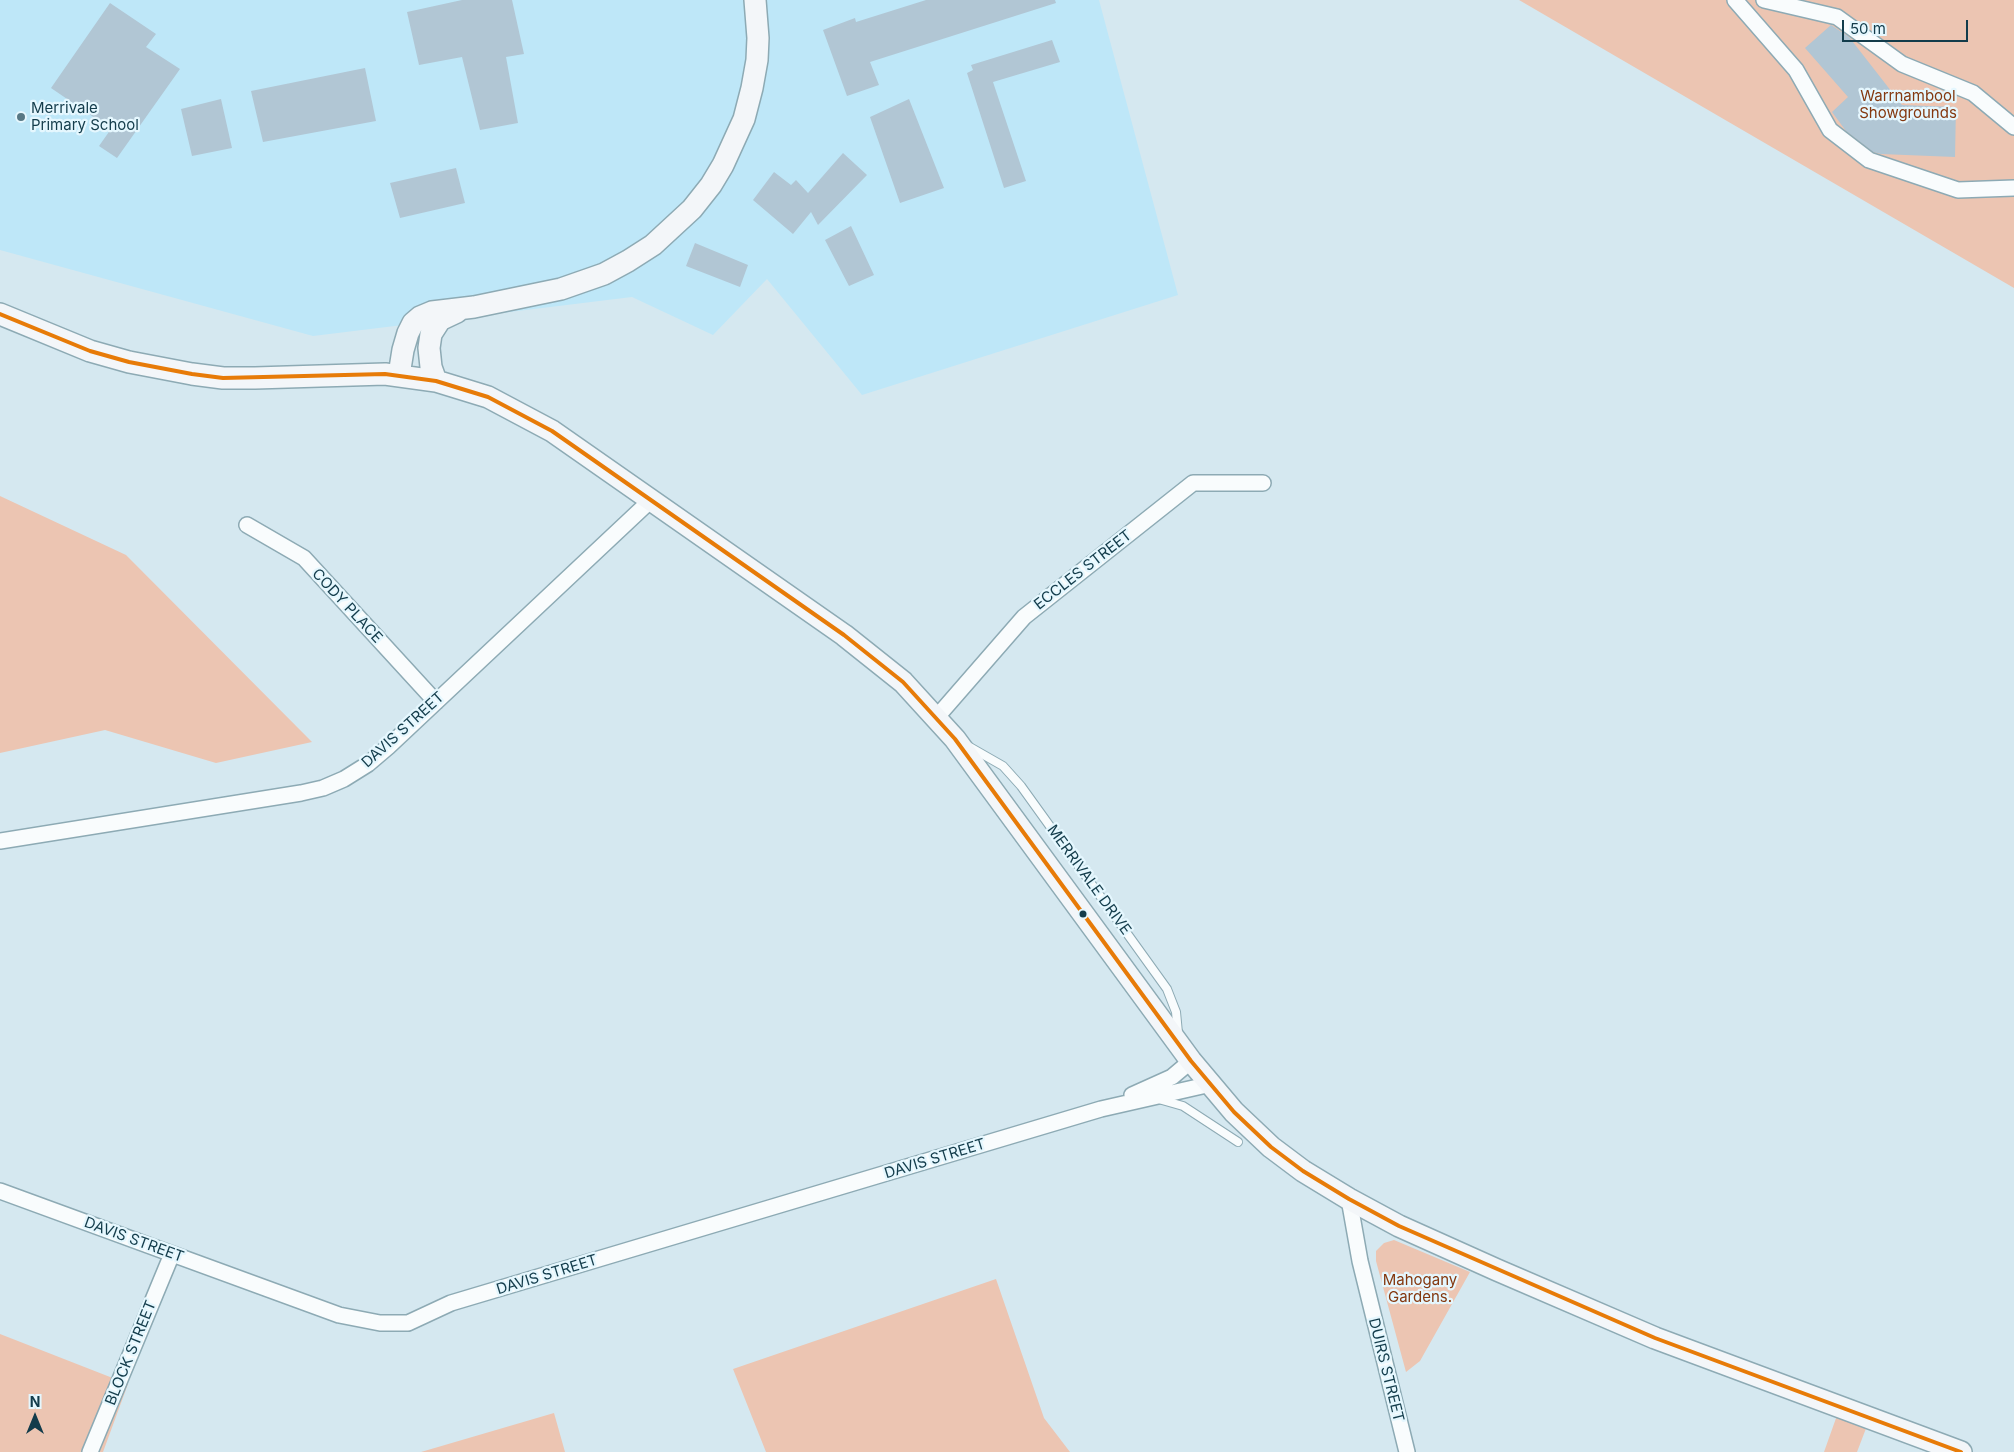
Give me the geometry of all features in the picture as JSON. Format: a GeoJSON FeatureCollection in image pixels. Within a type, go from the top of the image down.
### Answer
{"type":"FeatureCollection","features":[{"type":"Feature","properties":{"kind":"street"},"geometry":{"type":"LineString","coordinates":[[399,375],[404,345],[413,323],[420,317],[432,312],[474,307],[561,289],[604,274],[653,245],[692,209],[711,185],[723,165],[744,118],[757,60],[758,38],[755,0]]}},
{"type":"Feature","properties":{"kind":"street"},"geometry":{"type":"LineString","coordinates":[[1735,0],[1796,70],[1830,130],[1869,160],[1958,190],[2014,188]]}},
{"type":"Feature","properties":{"kind":"street"},"geometry":{"type":"LineString","coordinates":[[1764,0],[1837,17],[1902,64],[1973,93],[2014,127]]}},
{"type":"Feature","properties":{"kind":"street"},"geometry":{"type":"LineString","coordinates":[[436,381],[431,367],[429,348],[433,329],[440,320],[447,316],[474,307]]}},
{"type":"Feature","properties":{"kind":"street","name":"MERRIVALE DRIVE"},"geometry":{"type":"LineString","coordinates":[[0,314],[90,351],[129,362],[192,374],[223,378],[247,378],[360,373],[399,375],[436,381],[488,397],[552,431],[865,651],[903,682],[955,739],[1187,1056],[1234,1112],[1303,1172],[1399,1226],[1655,1338],[1961,1452]]}},
{"type":"Feature","properties":{"kind":"street","name":"ECCLES STREET"},"geometry":{"type":"LineString","coordinates":[[936,718],[1024,617],[1193,483],[1263,483]]}},
{"type":"Feature","properties":{"kind":"street","name":"DAVIS STREET"},"geometry":{"type":"LineString","coordinates":[[0,841],[301,793],[323,788],[344,779],[368,764],[436,702],[650,500]]}},
{"type":"Feature","properties":{"kind":"street","name":"CODY PLACE"},"geometry":{"type":"LineString","coordinates":[[246,525],[304,558],[436,702]]}},
{"type":"Feature","properties":{"kind":"street","name":"DAVIS STREET"},"geometry":{"type":"LineString","coordinates":[[1101,1109],[1172,1077],[1187,1056]]}},
{"type":"Feature","properties":{"kind":"street","name":"DAVIS STREET"},"geometry":{"type":"LineString","coordinates":[[0,1191],[339,1315],[380,1322],[408,1322],[451,1303],[1101,1109],[1211,1084]]}},
{"type":"Feature","properties":{"kind":"street","name":"DUIRS STREET"},"geometry":{"type":"LineString","coordinates":[[1348,1199],[1360,1261],[1406,1452]]}},
{"type":"Feature","properties":{"kind":"street","name":"BLOCK STREET"},"geometry":{"type":"LineString","coordinates":[[90,1452],[172,1254]]}},
{"type":"Feature","properties":{"kind":"lane"},"geometry":{"type":"LineString","coordinates":[[1147,1099],[1173,1102],[1183,1106],[1238,1142]]}},
{"type":"Feature","properties":{"kind":"shaded area"},"geometry":{"type":"Polygon","coordinates":[[[0,0],[1099,0],[1178,295],[862,395],[767,279],[713,335],[632,297],[313,336],[0,250],[0,0]]]}},
{"type":"Feature","properties":{"kind":"green space","name":"Warrnambool Showgrounds"},"geometry":{"type":"Polygon","coordinates":[[[1519,0],[2014,0],[2014,288],[1519,0]]]}},
{"type":"Feature","properties":{"kind":"green space"},"geometry":{"type":"Polygon","coordinates":[[[0,496],[126,555],[312,742],[216,763],[105,730],[0,753],[0,496]]]}},
{"type":"Feature","properties":{"kind":"green space","name":"Mahogany Gardens."},"geometry":{"type":"Polygon","coordinates":[[[1394,1240],[1470,1272],[1420,1361],[1406,1372],[1376,1261],[1376,1251],[1384,1243],[1394,1240]]]}},
{"type":"Feature","properties":{"kind":"green space"},"geometry":{"type":"Polygon","coordinates":[[[996,1279],[1044,1418],[1070,1452],[766,1452],[733,1369],[996,1279]]]}},
{"type":"Feature","properties":{"kind":"green space"},"geometry":{"type":"Polygon","coordinates":[[[0,1334],[128,1384],[103,1452],[0,1452],[0,1334]]]}},
{"type":"Feature","properties":{"kind":"green space"},"geometry":{"type":"Polygon","coordinates":[[[1840,1407],[1870,1418],[1857,1452],[1824,1452],[1840,1407]]]}},
{"type":"Feature","properties":{"kind":"green space"},"geometry":{"type":"Polygon","coordinates":[[[554,1413],[565,1452],[421,1452],[554,1413]]]}},
{"type":"Feature","properties":{"kind":"building"},"geometry":{"type":"Polygon","coordinates":[[[462,0],[512,0],[524,54],[506,57],[518,123],[480,130],[462,57],[419,65],[407,12],[462,0]]]}},
{"type":"Feature","properties":{"kind":"building"},"geometry":{"type":"Polygon","coordinates":[[[926,0],[1055,0],[1056,3],[870,62],[879,85],[847,96],[823,30],[855,18],[856,22],[926,0]]]}},
{"type":"Feature","properties":{"kind":"building"},"geometry":{"type":"Polygon","coordinates":[[[110,3],[156,34],[146,47],[180,69],[117,158],[99,146],[111,129],[51,88],[110,3]]]}},
{"type":"Feature","properties":{"kind":"building"},"geometry":{"type":"Polygon","coordinates":[[[1831,25],[1849,37],[1902,105],[1956,107],[1955,157],[1881,154],[1873,152],[1846,131],[1832,112],[1848,97],[1805,48],[1831,25]]]}},
{"type":"Feature","properties":{"kind":"building"},"geometry":{"type":"Polygon","coordinates":[[[1052,40],[1060,62],[993,82],[1026,181],[1004,188],[967,73],[973,70],[971,65],[1052,40]]]}},
{"type":"Feature","properties":{"kind":"building"},"geometry":{"type":"Polygon","coordinates":[[[365,68],[376,121],[263,142],[251,91],[365,68]]]}},
{"type":"Feature","properties":{"kind":"building"},"geometry":{"type":"Polygon","coordinates":[[[221,99],[232,148],[192,156],[181,109],[221,99]]]}},
{"type":"Feature","properties":{"kind":"building"},"geometry":{"type":"Polygon","coordinates":[[[909,99],[944,188],[900,203],[870,117],[909,99]]]}},
{"type":"Feature","properties":{"kind":"building"},"geometry":{"type":"Polygon","coordinates":[[[843,153],[867,175],[818,225],[811,212],[793,234],[753,200],[774,172],[791,185],[796,180],[808,193],[843,153]]]}},
{"type":"Feature","properties":{"kind":"building"},"geometry":{"type":"Polygon","coordinates":[[[456,168],[465,203],[400,218],[390,183],[456,168]]]}},
{"type":"Feature","properties":{"kind":"building"},"geometry":{"type":"Polygon","coordinates":[[[851,226],[874,275],[849,286],[825,240],[851,226]]]}},
{"type":"Feature","properties":{"kind":"building"},"geometry":{"type":"Polygon","coordinates":[[[695,243],[748,265],[740,287],[686,266],[695,243]]]}},
{"type":"Feature","properties":{"kind":"transit line"},"geometry":{"type":"LineString","coordinates":[[0,314],[90,351],[129,362],[192,374],[223,378],[385,374],[436,381],[488,397],[552,431],[844,635],[903,682],[955,739],[1191,1061],[1234,1112],[1271,1147],[1303,1171],[1399,1226],[1655,1338],[1961,1452]]}},
{"type":"Feature","properties":{"kind":"place","name":"Merrivale Primary School"},"geometry":{"type":"Point","coordinates":[21,117]}}]}
